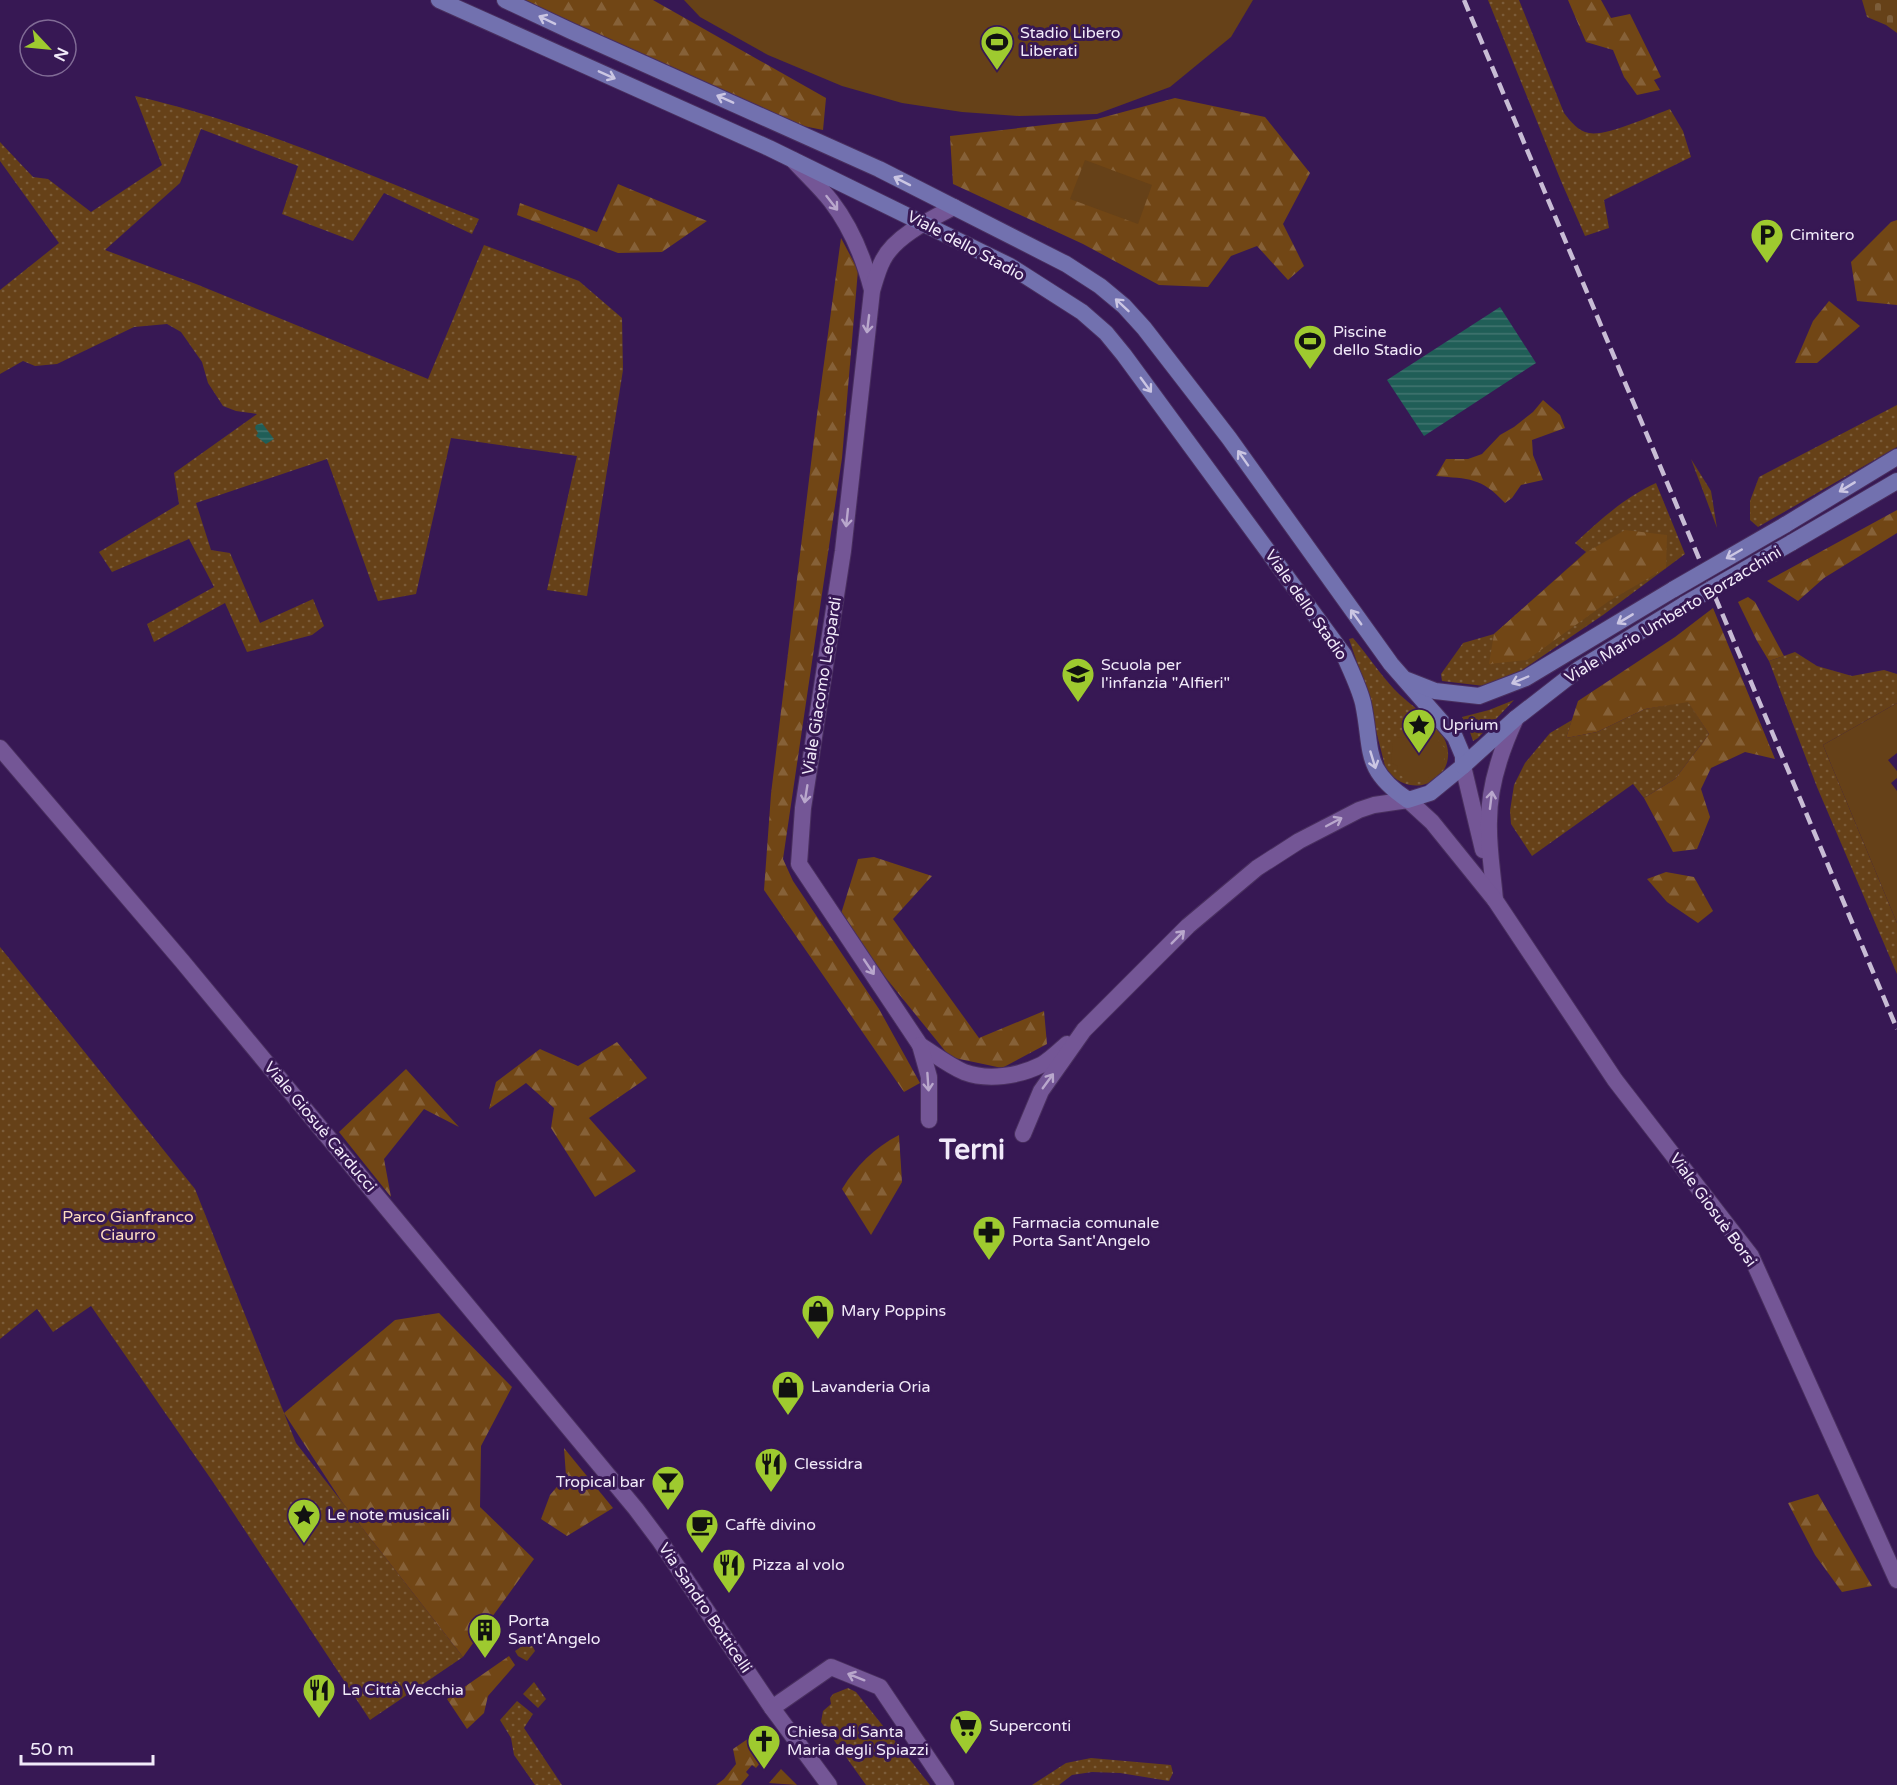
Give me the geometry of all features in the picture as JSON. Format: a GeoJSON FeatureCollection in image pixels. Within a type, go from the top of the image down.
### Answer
{"type":"FeatureCollection","features":[{"type":"Feature","properties":{"kind":"main road","name":"Viale dello Stadio"},"geometry":{"type":"LineString","coordinates":[[439,0],[792,160],[924,223],[1010,266],[1082,312],[1106,333],[1131,365],[1344,655],[1363,703],[1374,767],[1381,779],[1408,800]]}},
{"type":"Feature","properties":{"kind":"main road","name":"Viale dello Stadio"},"geometry":{"type":"LineString","coordinates":[[505,0],[879,169],[1066,264],[1100,286],[1125,306],[1144,328],[1228,438],[1403,679],[1455,737],[1463,756],[1463,766]]}},
{"type":"Feature","properties":{"kind":"main road","name":"Viale Mario Umberto Borzacchini"},"geometry":{"type":"LineString","coordinates":[[1403,679],[1435,691],[1479,696],[1526,678],[1897,457]]}},
{"type":"Feature","properties":{"kind":"main road","name":"Viale Mario Umberto Borzacchini"},"geometry":{"type":"LineString","coordinates":[[1408,800],[1430,793],[1516,718],[1579,669],[1685,604],[1897,482]]}},
{"type":"Feature","properties":{"kind":"street","name":"Viale Giacomo Leopardi"},"geometry":{"type":"LineString","coordinates":[[792,160],[831,201],[844,220],[866,266],[872,291]]}},
{"type":"Feature","properties":{"kind":"street","name":"Viale Giacomo Leopardi"},"geometry":{"type":"LineString","coordinates":[[929,1120],[929,1077],[920,1045],[799,864],[803,808],[843,551],[872,291],[883,259],[896,244],[924,223],[954,207]]}},
{"type":"Feature","properties":{"kind":"street","name":"Viale Giosuè Borsi"},"geometry":{"type":"LineString","coordinates":[[1495,900],[1489,821],[1493,785],[1505,741],[1516,718]]}},
{"type":"Feature","properties":{"kind":"street","name":"Viale Giosuè Carducci"},"geometry":{"type":"LineString","coordinates":[[0,748],[182,961],[636,1509]]}},
{"type":"Feature","properties":{"kind":"street","name":"Viale Giosuè Borsi"},"geometry":{"type":"LineString","coordinates":[[1463,766],[1495,900]]}},
{"type":"Feature","properties":{"kind":"street","name":"Viale Giosuè Borsi"},"geometry":{"type":"LineString","coordinates":[[1408,800],[1432,822],[1495,900],[1615,1080],[1751,1256],[1897,1580]]}},
{"type":"Feature","properties":{"kind":"street"},"geometry":{"type":"LineString","coordinates":[[1023,1134],[1041,1091],[1084,1030],[1188,926],[1257,868],[1299,841],[1359,810],[1374,805],[1408,800]]}},
{"type":"Feature","properties":{"kind":"street","name":"Viale Giacomo Leopardi"},"geometry":{"type":"LineString","coordinates":[[920,1045],[948,1064],[966,1072],[1001,1076],[1017,1074],[1043,1064],[1084,1030]]}},
{"type":"Feature","properties":{"kind":"street","name":"Via Sandro Botticelli"},"geometry":{"type":"LineString","coordinates":[[636,1509],[772,1708],[829,1785]]}},
{"type":"Feature","properties":{"kind":"street"},"geometry":{"type":"LineString","coordinates":[[772,1708],[831,1667],[880,1687],[946,1785]]}},
{"type":"Feature","properties":{"kind":"green space"},"geometry":{"type":"Polygon","coordinates":[[[525,0],[653,0],[826,98],[823,130],[779,121],[525,0]]]}},
{"type":"Feature","properties":{"kind":"green space","name":"Stadio Libero Liberati"},"geometry":{"type":"Polygon","coordinates":[[[684,0],[1253,0],[1231,37],[1170,87],[1097,114],[1019,116],[962,112],[902,103],[842,86],[768,55],[700,17],[684,0]]]}},
{"type":"Feature","properties":{"kind":"green space"},"geometry":{"type":"Polygon","coordinates":[[[1488,0],[1519,0],[1564,113],[1578,128],[1589,133],[1606,132],[1670,109],[1683,131],[1691,157],[1604,200],[1609,228],[1585,236],[1488,0]]]}},
{"type":"Feature","properties":{"kind":"green space"},"geometry":{"type":"Polygon","coordinates":[[[1568,0],[1601,0],[1611,18],[1630,14],[1661,77],[1654,80],[1660,90],[1637,95],[1624,77],[1613,50],[1586,42],[1568,0]]]}},
{"type":"Feature","properties":{"kind":"green space"},"geometry":{"type":"Polygon","coordinates":[[[1862,0],[1897,0],[1897,33],[1886,25],[1867,17],[1862,0]]]}},
{"type":"Feature","properties":{"kind":"green space"},"geometry":{"type":"Polygon","coordinates":[[[135,96],[223,120],[266,135],[479,219],[472,234],[384,193],[353,241],[282,214],[298,166],[201,129],[180,183],[105,250],[196,284],[428,379],[484,245],[579,281],[622,318],[623,370],[587,596],[547,590],[577,456],[451,438],[416,594],[378,601],[327,459],[196,503],[211,550],[230,553],[260,623],[313,599],[324,626],[312,635],[247,652],[225,603],[154,642],[147,624],[214,587],[189,539],[112,572],[99,552],[179,504],[174,473],[257,414],[236,411],[223,406],[208,383],[202,362],[181,332],[167,324],[134,327],[57,364],[35,366],[23,361],[0,374],[0,290],[59,243],[0,161],[0,142],[33,177],[48,179],[91,212],[162,165],[135,96]]]}},
{"type":"Feature","properties":{"kind":"green space"},"geometry":{"type":"Polygon","coordinates":[[[1175,98],[1265,117],[1310,173],[1283,224],[1304,266],[1288,280],[1257,246],[1231,256],[1208,287],[1159,285],[1083,244],[953,184],[950,136],[1097,119],[1175,98]]]}},
{"type":"Feature","properties":{"kind":"green space"},"geometry":{"type":"Polygon","coordinates":[[[1085,160],[1152,185],[1138,224],[1070,199],[1085,160]]]}},
{"type":"Feature","properties":{"kind":"green space"},"geometry":{"type":"Polygon","coordinates":[[[618,184],[707,221],[662,252],[618,253],[517,215],[520,203],[597,232],[618,184]]]}},
{"type":"Feature","properties":{"kind":"green space"},"geometry":{"type":"Polygon","coordinates":[[[1897,220],[1897,305],[1857,301],[1851,262],[1891,222],[1897,220]]]}},
{"type":"Feature","properties":{"kind":"green space"},"geometry":{"type":"Polygon","coordinates":[[[841,238],[858,270],[842,458],[783,859],[793,881],[879,1009],[920,1083],[904,1092],[764,890],[771,794],[816,422],[841,238]]]}},
{"type":"Feature","properties":{"kind":"green space"},"geometry":{"type":"Polygon","coordinates":[[[1829,301],[1860,326],[1817,363],[1795,363],[1813,321],[1829,301]]]}},
{"type":"Feature","properties":{"kind":"green space"},"geometry":{"type":"Polygon","coordinates":[[[1543,400],[1560,415],[1565,428],[1532,440],[1533,455],[1543,480],[1521,485],[1512,498],[1505,503],[1489,488],[1474,481],[1436,476],[1446,459],[1468,459],[1482,454],[1500,435],[1533,412],[1543,400]]]}},
{"type":"Feature","properties":{"kind":"green space"},"geometry":{"type":"Polygon","coordinates":[[[1897,405],[1897,447],[1758,527],[1750,520],[1750,501],[1759,477],[1897,405]]]}},
{"type":"Feature","properties":{"kind":"green space"},"geometry":{"type":"Polygon","coordinates":[[[1691,459],[1711,491],[1717,528],[1691,459]]]}},
{"type":"Feature","properties":{"kind":"green space"},"geometry":{"type":"Polygon","coordinates":[[[1656,483],[1685,554],[1603,615],[1522,670],[1484,686],[1442,681],[1441,674],[1463,643],[1494,634],[1586,552],[1575,543],[1623,502],[1656,483]]]}},
{"type":"Feature","properties":{"kind":"green space"},"geometry":{"type":"Polygon","coordinates":[[[1897,510],[1897,533],[1824,578],[1798,601],[1767,581],[1897,510]]]}},
{"type":"Feature","properties":{"kind":"green space"},"geometry":{"type":"Polygon","coordinates":[[[1625,530],[1667,535],[1666,568],[1609,601],[1527,660],[1489,664],[1494,634],[1587,552],[1625,530]]]}},
{"type":"Feature","properties":{"kind":"green space"},"geometry":{"type":"Polygon","coordinates":[[[1748,597],[1755,602],[1784,656],[1769,661],[1738,602],[1748,597]]]}},
{"type":"Feature","properties":{"kind":"green space"},"geometry":{"type":"Polygon","coordinates":[[[1713,608],[1775,759],[1745,752],[1711,768],[1701,789],[1710,817],[1697,849],[1673,852],[1644,798],[1675,779],[1709,734],[1688,702],[1645,709],[1597,732],[1566,738],[1578,701],[1675,637],[1713,608]]]}},
{"type":"Feature","properties":{"kind":"green space"},"geometry":{"type":"Polygon","coordinates":[[[1353,638],[1383,677],[1440,731],[1444,738],[1448,751],[1447,763],[1442,773],[1433,781],[1423,785],[1411,785],[1398,780],[1386,770],[1364,683],[1349,639],[1353,638]]]}},
{"type":"Feature","properties":{"kind":"green space"},"geometry":{"type":"Polygon","coordinates":[[[1795,652],[1817,666],[1852,676],[1884,670],[1897,674],[1897,703],[1823,745],[1897,923],[1897,974],[1817,787],[1769,661],[1795,652]]]}},
{"type":"Feature","properties":{"kind":"green space"},"geometry":{"type":"Polygon","coordinates":[[[1514,700],[1478,738],[1473,741],[1462,717],[1514,700]]]}},
{"type":"Feature","properties":{"kind":"green space"},"geometry":{"type":"Polygon","coordinates":[[[1688,701],[1709,734],[1675,779],[1644,798],[1633,784],[1532,856],[1511,824],[1510,811],[1514,785],[1525,763],[1550,733],[1572,720],[1566,738],[1597,732],[1645,709],[1688,701]]]}},
{"type":"Feature","properties":{"kind":"green space"},"geometry":{"type":"Polygon","coordinates":[[[1897,703],[1897,753],[1888,760],[1897,771],[1897,778],[1891,783],[1897,791],[1897,923],[1823,745],[1897,703]]]}},
{"type":"Feature","properties":{"kind":"green space"},"geometry":{"type":"Polygon","coordinates":[[[1412,728],[1428,730],[1438,736],[1439,743],[1444,747],[1442,768],[1426,782],[1408,781],[1397,772],[1398,766],[1391,763],[1393,743],[1397,738],[1408,737],[1412,728]]]}},
{"type":"Feature","properties":{"kind":"green space"},"geometry":{"type":"Polygon","coordinates":[[[874,857],[932,876],[893,919],[979,1038],[1044,1011],[1047,1044],[1002,1068],[950,1057],[840,917],[858,859],[874,857]]]}},
{"type":"Feature","properties":{"kind":"green space"},"geometry":{"type":"Polygon","coordinates":[[[1666,872],[1694,877],[1713,911],[1698,923],[1667,902],[1647,879],[1666,872]]]}},
{"type":"Feature","properties":{"kind":"green space","name":"Parco Gianfranco Ciaurro"},"geometry":{"type":"Polygon","coordinates":[[[0,947],[195,1189],[296,1443],[463,1657],[370,1720],[213,1482],[91,1306],[53,1332],[37,1309],[0,1339],[0,947]]]}},
{"type":"Feature","properties":{"kind":"green space"},"geometry":{"type":"Polygon","coordinates":[[[617,1042],[647,1078],[589,1118],[636,1171],[595,1197],[551,1128],[554,1108],[526,1083],[489,1109],[496,1082],[540,1049],[578,1066],[617,1042]]]}},
{"type":"Feature","properties":{"kind":"green space"},"geometry":{"type":"Polygon","coordinates":[[[406,1069],[459,1127],[424,1109],[384,1159],[391,1197],[339,1132],[406,1069]]]}},
{"type":"Feature","properties":{"kind":"green space"},"geometry":{"type":"Polygon","coordinates":[[[899,1135],[902,1182],[871,1235],[842,1189],[866,1158],[899,1135]]]}},
{"type":"Feature","properties":{"kind":"green space"},"geometry":{"type":"Polygon","coordinates":[[[439,1313],[512,1387],[481,1446],[480,1507],[534,1559],[463,1657],[342,1502],[284,1413],[395,1320],[439,1313]]]}},
{"type":"Feature","properties":{"kind":"green space"},"geometry":{"type":"Polygon","coordinates":[[[564,1448],[613,1508],[567,1536],[541,1519],[550,1495],[566,1476],[564,1448]]]}},
{"type":"Feature","properties":{"kind":"green space"},"geometry":{"type":"Polygon","coordinates":[[[1818,1494],[1872,1586],[1842,1592],[1815,1555],[1788,1503],[1818,1494]]]}},
{"type":"Feature","properties":{"kind":"green space"},"geometry":{"type":"Polygon","coordinates":[[[530,1641],[535,1651],[527,1661],[518,1656],[515,1651],[530,1641]]]}},
{"type":"Feature","properties":{"kind":"green space"},"geometry":{"type":"Polygon","coordinates":[[[509,1656],[515,1665],[488,1696],[484,1713],[467,1729],[447,1699],[509,1656]]]}},
{"type":"Feature","properties":{"kind":"green space"},"geometry":{"type":"Polygon","coordinates":[[[534,1682],[546,1699],[538,1708],[523,1694],[534,1682]]]}},
{"type":"Feature","properties":{"kind":"green space"},"geometry":{"type":"Polygon","coordinates":[[[848,1688],[856,1692],[930,1785],[866,1785],[821,1722],[823,1711],[831,1704],[830,1698],[833,1694],[848,1688]]]}},
{"type":"Feature","properties":{"kind":"green space"},"geometry":{"type":"Polygon","coordinates":[[[517,1701],[533,1714],[524,1728],[562,1785],[535,1785],[514,1755],[511,1738],[500,1720],[517,1701]]]}},
{"type":"Feature","properties":{"kind":"green space"},"geometry":{"type":"Polygon","coordinates":[[[751,1729],[761,1730],[766,1756],[756,1768],[752,1765],[746,1772],[749,1775],[741,1785],[716,1785],[736,1764],[733,1749],[755,1734],[751,1729]]]}},
{"type":"Feature","properties":{"kind":"green space"},"geometry":{"type":"Polygon","coordinates":[[[1091,1758],[1171,1765],[1173,1773],[1169,1781],[1120,1773],[1092,1772],[1072,1775],[1059,1785],[1032,1785],[1066,1763],[1091,1758]]]}},
{"type":"Feature","properties":{"kind":"green space"},"geometry":{"type":"Polygon","coordinates":[[[781,1769],[797,1785],[769,1783],[781,1769]]]}},
{"type":"Feature","properties":{"kind":"shaded area"},"geometry":{"type":"Polygon","coordinates":[[[1500,307],[1536,363],[1424,436],[1387,380],[1500,307]]]}},
{"type":"Feature","properties":{"kind":"shaded area"},"geometry":{"type":"Polygon","coordinates":[[[262,423],[274,439],[266,444],[256,436],[258,433],[256,425],[262,423]]]}},
{"type":"Feature","properties":{"kind":"railway"},"geometry":{"type":"LineString","coordinates":[[1464,0],[1897,1029]]}},
{"type":"Feature","properties":{"kind":"place","name":"Stadio Libero Liberati"},"geometry":{"type":"Point","coordinates":[997,71]}},
{"type":"Feature","properties":{"kind":"place","name":"Cimitero"},"geometry":{"type":"Point","coordinates":[1767,264]}},
{"type":"Feature","properties":{"kind":"place","name":"Piscine dello Stadio"},"geometry":{"type":"Point","coordinates":[1310,370]}},
{"type":"Feature","properties":{"kind":"place","name":"Scuola per l'infanzia \"Alfieri\""},"geometry":{"type":"Point","coordinates":[1078,703]}},
{"type":"Feature","properties":{"kind":"place","name":"Uprium"},"geometry":{"type":"Point","coordinates":[1419,754]}},
{"type":"Feature","properties":{"kind":"place","name":"Farmacia comunale Porta Sant'Angelo"},"geometry":{"type":"Point","coordinates":[989,1261]}},
{"type":"Feature","properties":{"kind":"place","name":"Mary Poppins"},"geometry":{"type":"Point","coordinates":[818,1340]}},
{"type":"Feature","properties":{"kind":"place","name":"Lavanderia Oria"},"geometry":{"type":"Point","coordinates":[788,1416]}},
{"type":"Feature","properties":{"kind":"place","name":"Clessidra"},"geometry":{"type":"Point","coordinates":[771,1493]}},
{"type":"Feature","properties":{"kind":"place","name":"Tropical bar"},"geometry":{"type":"Point","coordinates":[668,1511]}},
{"type":"Feature","properties":{"kind":"place","name":"Le note musicali"},"geometry":{"type":"Point","coordinates":[304,1544]}},
{"type":"Feature","properties":{"kind":"place","name":"Caffè divino"},"geometry":{"type":"Point","coordinates":[702,1554]}},
{"type":"Feature","properties":{"kind":"place","name":"Pizza al volo"},"geometry":{"type":"Point","coordinates":[729,1594]}},
{"type":"Feature","properties":{"kind":"place","name":"Porta Sant'Angelo"},"geometry":{"type":"Point","coordinates":[485,1659]}},
{"type":"Feature","properties":{"kind":"place","name":"La Città Vecchia"},"geometry":{"type":"Point","coordinates":[319,1719]}},
{"type":"Feature","properties":{"kind":"place","name":"Superconti"},"geometry":{"type":"Point","coordinates":[966,1755]}},
{"type":"Feature","properties":{"kind":"place","name":"Chiesa di Santa Maria degli Spiazzi"},"geometry":{"type":"Point","coordinates":[764,1770]}},
{"type":"Feature","properties":{"kind":"district","name":"Terni"},"geometry":{"type":"Point","coordinates":[972,1150]}}]}
